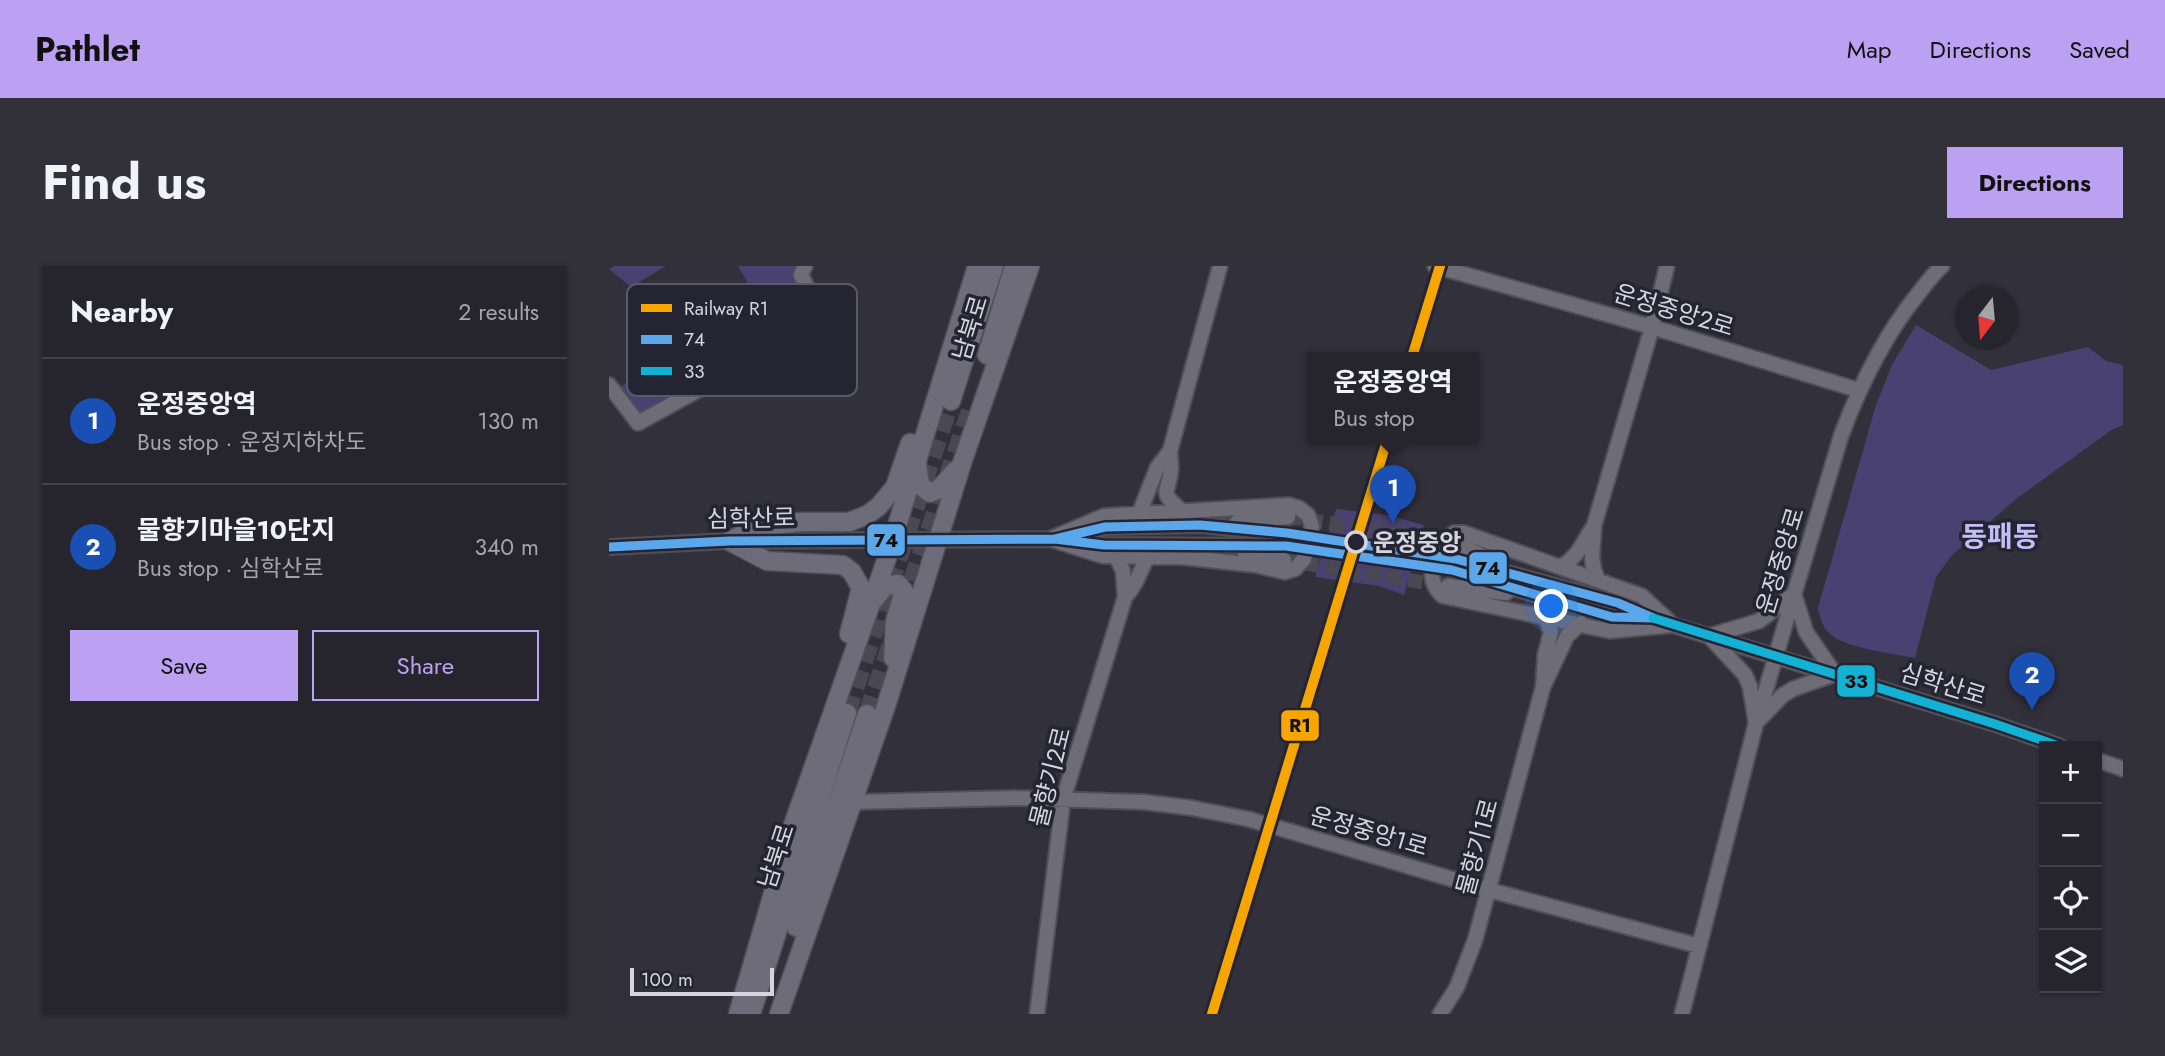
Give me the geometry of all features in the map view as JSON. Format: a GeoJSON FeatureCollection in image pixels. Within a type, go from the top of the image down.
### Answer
{"type":"FeatureCollection","features":[{"type":"Feature","properties":{"kind":"main road"},"geometry":{"type":"LineString","coordinates":[[737,1014],[792,828],[810,783],[893,539],[977,266]]}},
{"type":"Feature","properties":{"kind":"main road","name":"남북로"},"geometry":{"type":"LineString","coordinates":[[951,401],[994,266]]}},
{"type":"Feature","properties":{"kind":"main road","name":"남북로"},"geometry":{"type":"LineString","coordinates":[[972,405],[1014,266]]}},
{"type":"Feature","properties":{"kind":"main road"},"geometry":{"type":"LineString","coordinates":[[779,1014],[890,693],[963,460],[1030,266]]}},
{"type":"Feature","properties":{"kind":"main road"},"geometry":{"type":"LineString","coordinates":[[729,541],[758,527],[801,522],[849,522],[878,508],[894,487],[926,393],[952,343]]}},
{"type":"Feature","properties":{"kind":"main road"},"geometry":{"type":"LineString","coordinates":[[917,460],[920,485],[930,492],[939,489],[951,478],[963,460]]}},
{"type":"Feature","properties":{"kind":"main road"},"geometry":{"type":"LineString","coordinates":[[729,541],[767,561],[843,565],[852,572],[860,588],[859,601],[819,736],[810,783]]}},
{"type":"Feature","properties":{"kind":"main road"},"geometry":{"type":"LineString","coordinates":[[872,602],[885,586],[898,584],[904,590],[895,621],[890,693]]}},
{"type":"Feature","properties":{"kind":"main road","name":"남북로"},"geometry":{"type":"LineString","coordinates":[[751,1014],[847,713]]}},
{"type":"Feature","properties":{"kind":"main road","name":"남북로"},"geometry":{"type":"LineString","coordinates":[[769,1014],[867,713]]}},
{"type":"Feature","properties":{"kind":"street"},"geometry":{"type":"LineString","coordinates":[[805,266],[801,275],[806,284]]}},
{"type":"Feature","properties":{"kind":"street"},"geometry":{"type":"LineString","coordinates":[[1182,512],[1169,500],[1165,487],[1171,471],[1170,451],[1220,266]]}},
{"type":"Feature","properties":{"kind":"street","name":"운정중앙2로"},"geometry":{"type":"LineString","coordinates":[[1435,266],[1652,327],[1858,390]]}},
{"type":"Feature","properties":{"kind":"street"},"geometry":{"type":"LineString","coordinates":[[1598,580],[1590,559],[1594,546],[1594,526],[1667,266]]}},
{"type":"Feature","properties":{"kind":"street","name":"운정중앙로"},"geometry":{"type":"LineString","coordinates":[[1682,1014],[1756,723],[1841,436],[1858,390],[1901,315],[1942,266]]}},
{"type":"Feature","properties":{"kind":"street"},"geometry":{"type":"LineString","coordinates":[[609,384],[638,423],[687,396]]}},
{"type":"Feature","properties":{"kind":"street"},"geometry":{"type":"LineString","coordinates":[[1139,514],[1157,468],[1170,451]]}},
{"type":"Feature","properties":{"kind":"street"},"geometry":{"type":"LineString","coordinates":[[1289,505],[1308,515],[1313,526],[1304,559],[1295,569],[1285,572],[1181,557],[1103,556],[1052,539],[1104,516],[1289,505]]}},
{"type":"Feature","properties":{"kind":"street"},"geometry":{"type":"LineString","coordinates":[[1052,539],[1105,527],[1200,524],[1288,517]]}},
{"type":"Feature","properties":{"kind":"street"},"geometry":{"type":"LineString","coordinates":[[1052,539],[1104,545],[1286,546],[1200,524]]}},
{"type":"Feature","properties":{"kind":"street"},"geometry":{"type":"LineString","coordinates":[[1561,567],[1579,554],[1583,542],[1594,526]]}},
{"type":"Feature","properties":{"kind":"street"},"geometry":{"type":"LineString","coordinates":[[1454,533],[1464,533],[1641,596],[1673,625],[1610,631],[1443,596],[1436,591],[1431,573],[1440,545],[1454,533]]}},
{"type":"Feature","properties":{"kind":"street","name":"심학산로"},"geometry":{"type":"LineString","coordinates":[[609,547],[729,541],[1052,539]]}},
{"type":"Feature","properties":{"kind":"street"},"geometry":{"type":"LineString","coordinates":[[1115,556],[1123,571],[1125,597]]}},
{"type":"Feature","properties":{"kind":"street","name":"물향기2로"},"geometry":{"type":"LineString","coordinates":[[1037,1014],[1063,800],[1125,597],[1135,588],[1139,572],[1148,556]]}},
{"type":"Feature","properties":{"kind":"street"},"geometry":{"type":"LineString","coordinates":[[1456,558],[1618,603],[1653,618],[1612,617],[1545,598],[1456,558]]}},
{"type":"Feature","properties":{"kind":"street"},"geometry":{"type":"LineString","coordinates":[[1448,586],[1545,598]]}},
{"type":"Feature","properties":{"kind":"street"},"geometry":{"type":"LineString","coordinates":[[1794,594],[1810,640],[1835,674],[1783,695],[1756,723],[1750,687],[1745,675],[1709,636],[1759,621],[1794,594]]}},
{"type":"Feature","properties":{"kind":"street"},"geometry":{"type":"LineString","coordinates":[[1543,687],[1545,655],[1551,632],[1544,616]]}},
{"type":"Feature","properties":{"kind":"street","name":"심학산로"},"geometry":{"type":"LineString","coordinates":[[1653,618],[2044,741]]}},
{"type":"Feature","properties":{"kind":"street"},"geometry":{"type":"LineString","coordinates":[[1543,687],[1567,636],[1581,623]]}},
{"type":"Feature","properties":{"kind":"street","name":"물향기1로"},"geometry":{"type":"LineString","coordinates":[[1440,1014],[1457,988],[1467,964],[1543,687]]}},
{"type":"Feature","properties":{"kind":"street"},"geometry":{"type":"LineString","coordinates":[[2102,762],[2123,769]]}},
{"type":"Feature","properties":{"kind":"street","name":"운정중앙1로"},"geometry":{"type":"LineString","coordinates":[[853,802],[1016,798],[1145,802],[1248,819],[1489,890],[1699,946]]}},
{"type":"Feature","properties":{"kind":"shaded area"},"geometry":{"type":"Polygon","coordinates":[[[614,266],[666,266],[636,284],[627,284],[609,269],[614,266]]]}},
{"type":"Feature","properties":{"kind":"shaded area"},"geometry":{"type":"Polygon","coordinates":[[[738,266],[799,266],[802,284],[748,284],[738,266]]]}},
{"type":"Feature","properties":{"kind":"shaded area"},"geometry":{"type":"Polygon","coordinates":[[[1916,325],[1991,370],[2088,347],[2106,361],[2123,365],[2123,425],[2110,431],[2016,499],[1952,555],[1936,577],[1915,658],[1846,643],[1825,628],[1818,608],[1876,405],[1892,365],[1916,325]]]}},
{"type":"Feature","properties":{"kind":"shaded area"},"geometry":{"type":"Polygon","coordinates":[[[627,382],[627,396],[675,396],[639,416],[619,388],[627,382]]]}},
{"type":"Feature","properties":{"kind":"shaded area"},"geometry":{"type":"Polygon","coordinates":[[[1336,509],[1387,515],[1424,525],[1404,595],[1379,586],[1315,577],[1336,509]]]}},
{"type":"Feature","properties":{"kind":"tunnel"},"geometry":{"type":"LineString","coordinates":[[847,713],[951,401]]}},
{"type":"Feature","properties":{"kind":"tunnel"},"geometry":{"type":"LineString","coordinates":[[903,607],[972,405]]}},
{"type":"Feature","properties":{"kind":"tunnel"},"geometry":{"type":"LineString","coordinates":[[1288,517],[1387,531],[1453,544]]}},
{"type":"Feature","properties":{"kind":"tunnel"},"geometry":{"type":"LineString","coordinates":[[1287,533],[1456,559]]}},
{"type":"Feature","properties":{"kind":"tunnel"},"geometry":{"type":"LineString","coordinates":[[1286,546],[1452,570]]}},
{"type":"Feature","properties":{"kind":"tunnel"},"geometry":{"type":"LineString","coordinates":[[1284,560],[1445,586]]}},
{"type":"Feature","properties":{"kind":"tunnel"},"geometry":{"type":"LineString","coordinates":[[867,714],[892,641]]}},
{"type":"Feature","properties":{"kind":"rail line","name":"R1"},"geometry":{"type":"LineString","coordinates":[[1414,352],[1440,266]]}},
{"type":"Feature","properties":{"kind":"rail line","name":"R1"},"geometry":{"type":"LineString","coordinates":[[1212,1014],[1386,443]]}},
{"type":"Feature","properties":{"kind":"transit line","name":"74"},"geometry":{"type":"LineString","coordinates":[[609,547],[729,541],[1055,539],[1105,527],[1200,525],[1287,533],[1456,559],[1618,603],[1653,618],[1612,617],[1452,570],[1286,546],[1104,545],[1055,539]]}},
{"type":"Feature","properties":{"kind":"transit line","name":"33"},"geometry":{"type":"LineString","coordinates":[[1653,618],[2044,741]]}},
{"type":"Feature","properties":{"kind":"place","name":"운정중앙역"},"geometry":{"type":"Point","coordinates":[1393,523]}},
{"type":"Feature","properties":{"kind":"place","name":"운정중앙"},"geometry":{"type":"Point","coordinates":[1356,542]}},
{"type":"Feature","properties":{"kind":"place","name":"물향기마을10단지"},"geometry":{"type":"Point","coordinates":[2032,710]}},
{"type":"Feature","properties":{"kind":"district","name":"동패동"},"geometry":{"type":"Point","coordinates":[2000,536]}}]}
